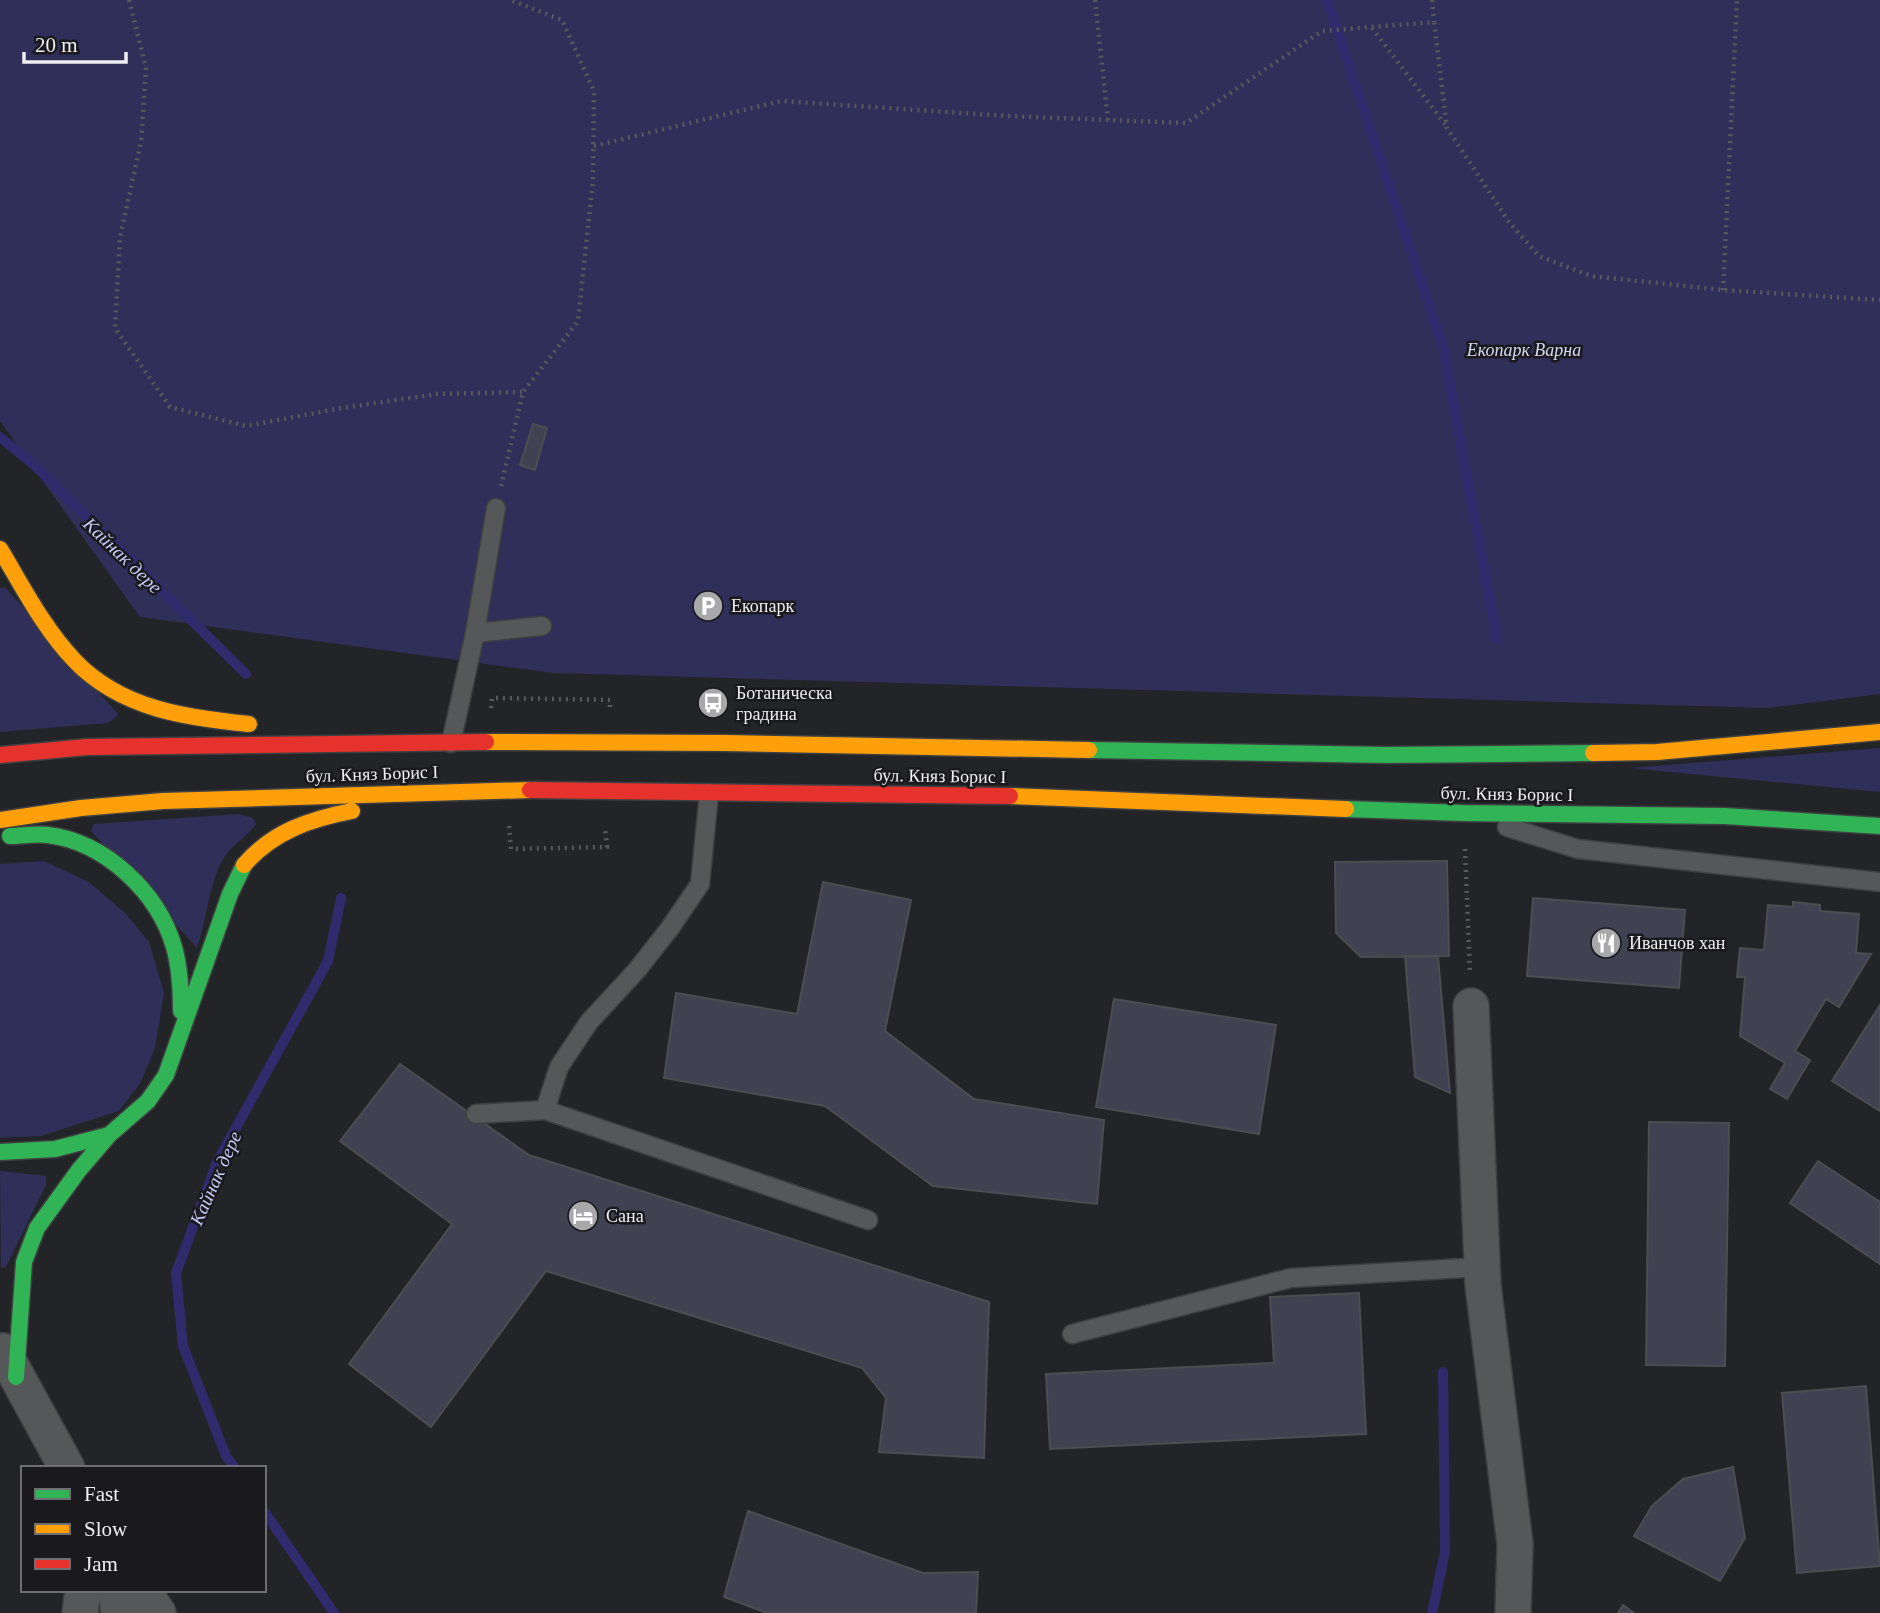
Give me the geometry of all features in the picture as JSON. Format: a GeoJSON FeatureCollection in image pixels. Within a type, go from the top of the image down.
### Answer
{"type":"FeatureCollection","features":[{"type":"Feature","properties":{"kind":"highway"},"geometry":{"type":"LineString","coordinates":[[0,549],[56,638],[86,673],[107,688],[128,699],[171,713],[267,726]]}},
{"type":"Feature","properties":{"kind":"highway"},"geometry":{"type":"LineString","coordinates":[[294,729],[429,742]]}},
{"type":"Feature","properties":{"kind":"highway","name":"бул. Княз Борис I"},"geometry":{"type":"LineString","coordinates":[[0,755],[87,747],[429,742],[725,743],[1386,755],[1657,752],[1880,732]]}},
{"type":"Feature","properties":{"kind":"highway"},"geometry":{"type":"LineString","coordinates":[[16,1377],[24,1262],[37,1228],[57,1198],[109,1135],[148,1101],[166,1075],[181,1027],[242,868],[281,833],[301,823],[324,816],[461,791]]}},
{"type":"Feature","properties":{"kind":"highway","name":"бул. Княз Борис I"},"geometry":{"type":"LineString","coordinates":[[0,820],[81,808],[163,801],[461,791],[1023,797],[1463,813],[1724,816],[1880,825]]}},
{"type":"Feature","properties":{"kind":"highway"},"geometry":{"type":"LineString","coordinates":[[0,837],[46,835],[69,840],[120,867],[142,889],[160,914],[172,941],[179,967],[181,1027]]}},
{"type":"Feature","properties":{"kind":"highway"},"geometry":{"type":"LineString","coordinates":[[0,1152],[36,1153],[75,1146],[109,1135]]}},
{"type":"Feature","properties":{"kind":"street"},"geometry":{"type":"LineString","coordinates":[[1471,1006],[1482,1267],[1516,1544],[1513,1613]]}},
{"type":"Feature","properties":{"kind":"street"},"geometry":{"type":"LineString","coordinates":[[0,1345],[66,1466]]}},
{"type":"Feature","properties":{"kind":"street"},"geometry":{"type":"LineString","coordinates":[[80,1613],[83,1592]]}},
{"type":"Feature","properties":{"kind":"street"},"geometry":{"type":"LineString","coordinates":[[116,1592],[120,1613]]}},
{"type":"Feature","properties":{"kind":"street"},"geometry":{"type":"LineString","coordinates":[[143,1592],[158,1613]]}},
{"type":"Feature","properties":{"kind":"lane"},"geometry":{"type":"LineString","coordinates":[[451,743],[475,633],[496,508]]}},
{"type":"Feature","properties":{"kind":"lane"},"geometry":{"type":"LineString","coordinates":[[475,633],[541,626]]}},
{"type":"Feature","properties":{"kind":"lane"},"geometry":{"type":"LineString","coordinates":[[545,1110],[559,1067],[589,1022],[638,970],[700,884],[709,793]]}},
{"type":"Feature","properties":{"kind":"lane"},"geometry":{"type":"LineString","coordinates":[[1463,813],[1578,849],[1880,882]]}},
{"type":"Feature","properties":{"kind":"lane"},"geometry":{"type":"LineString","coordinates":[[476,1114],[545,1110],[868,1220]]}},
{"type":"Feature","properties":{"kind":"lane"},"geometry":{"type":"LineString","coordinates":[[1072,1334],[1291,1278],[1482,1267]]}},
{"type":"Feature","properties":{"kind":"path"},"geometry":{"type":"LineString","coordinates":[[129,0],[146,68],[141,142],[120,237],[115,328],[170,407],[246,426],[436,394],[523,391]]}},
{"type":"Feature","properties":{"kind":"path"},"geometry":{"type":"LineString","coordinates":[[496,508],[523,391],[578,321],[594,146],[594,91],[562,20],[510,0]]}},
{"type":"Feature","properties":{"kind":"path"},"geometry":{"type":"LineString","coordinates":[[1095,0],[1108,120]]}},
{"type":"Feature","properties":{"kind":"path"},"geometry":{"type":"LineString","coordinates":[[1432,0],[1447,128]]}},
{"type":"Feature","properties":{"kind":"path"},"geometry":{"type":"LineString","coordinates":[[1723,290],[1737,0]]}},
{"type":"Feature","properties":{"kind":"path"},"geometry":{"type":"LineString","coordinates":[[594,146],[781,101],[1186,124],[1322,31],[1434,22]]}},
{"type":"Feature","properties":{"kind":"path"},"geometry":{"type":"LineString","coordinates":[[1371,27],[1447,128],[1509,222],[1539,256],[1591,276],[1723,290],[1880,300]]}},
{"type":"Feature","properties":{"kind":"path"},"geometry":{"type":"LineString","coordinates":[[492,698],[610,700]]}},
{"type":"Feature","properties":{"kind":"path"},"geometry":{"type":"LineString","coordinates":[[1463,813],[1471,1006]]}},
{"type":"Feature","properties":{"kind":"path"},"geometry":{"type":"LineString","coordinates":[[511,849],[607,847]]}},
{"type":"Feature","properties":{"kind":"green space","name":"Екопарк Варна"},"geometry":{"type":"Polygon","coordinates":[[[0,0],[1880,0],[1880,694],[1767,708],[553,673],[140,617],[0,421],[0,0]]]}},
{"type":"Feature","properties":{"kind":"green space"},"geometry":{"type":"Polygon","coordinates":[[[5,587],[118,714],[114,719],[107,723],[0,732],[0,588],[5,587]]]}},
{"type":"Feature","properties":{"kind":"green space"},"geometry":{"type":"Polygon","coordinates":[[[1880,748],[1880,792],[1629,768],[1880,748]]]}},
{"type":"Feature","properties":{"kind":"green space"},"geometry":{"type":"Polygon","coordinates":[[[238,814],[253,818],[256,824],[222,861],[197,948],[91,831],[94,824],[238,814]]]}},
{"type":"Feature","properties":{"kind":"green space"},"geometry":{"type":"Polygon","coordinates":[[[44,861],[89,882],[125,913],[149,942],[164,993],[155,1048],[141,1082],[119,1111],[41,1136],[0,1138],[0,864],[44,861]]]}},
{"type":"Feature","properties":{"kind":"green space"},"geometry":{"type":"Polygon","coordinates":[[[0,1171],[46,1176],[46,1185],[6,1267],[1,1268],[0,1171]]]}},
{"type":"Feature","properties":{"kind":"building"},"geometry":{"type":"Polygon","coordinates":[[[533,424],[547,428],[535,470],[520,465],[533,424]]]}},
{"type":"Feature","properties":{"kind":"building"},"geometry":{"type":"Polygon","coordinates":[[[1447,861],[1449,956],[1361,957],[1336,933],[1335,862],[1447,861]]]}},
{"type":"Feature","properties":{"kind":"building"},"geometry":{"type":"Polygon","coordinates":[[[823,882],[911,900],[885,1031],[974,1099],[1104,1120],[1097,1204],[933,1186],[825,1106],[664,1078],[676,993],[797,1014],[823,882]]]}},
{"type":"Feature","properties":{"kind":"building","name":"Иванчов хан"},"geometry":{"type":"Polygon","coordinates":[[[1533,898],[1685,910],[1679,988],[1527,976],[1533,898]]]}},
{"type":"Feature","properties":{"kind":"building"},"geometry":{"type":"Polygon","coordinates":[[[1793,902],[1820,905],[1820,911],[1859,914],[1856,953],[1871,954],[1839,1007],[1826,999],[1795,1051],[1810,1060],[1787,1099],[1770,1089],[1785,1063],[1740,1036],[1745,977],[1737,977],[1740,948],[1764,950],[1768,905],[1793,907],[1793,902]]]}},
{"type":"Feature","properties":{"kind":"building"},"geometry":{"type":"Polygon","coordinates":[[[1405,956],[1438,956],[1450,1093],[1415,1077],[1405,956]]]}},
{"type":"Feature","properties":{"kind":"building"},"geometry":{"type":"Polygon","coordinates":[[[1114,999],[1276,1025],[1259,1134],[1096,1107],[1114,999]]]}},
{"type":"Feature","properties":{"kind":"building"},"geometry":{"type":"Polygon","coordinates":[[[1880,1005],[1880,1111],[1832,1081],[1880,1005]]]}},
{"type":"Feature","properties":{"kind":"building"},"geometry":{"type":"Polygon","coordinates":[[[400,1064],[529,1155],[989,1302],[984,1458],[879,1452],[886,1398],[862,1368],[546,1271],[431,1427],[349,1364],[452,1224],[340,1141],[400,1064]]]}},
{"type":"Feature","properties":{"kind":"building"},"geometry":{"type":"Polygon","coordinates":[[[1649,1122],[1729,1123],[1725,1366],[1646,1365],[1649,1122]]]}},
{"type":"Feature","properties":{"kind":"building"},"geometry":{"type":"Polygon","coordinates":[[[1818,1161],[1880,1202],[1880,1264],[1790,1203],[1818,1161]]]}},
{"type":"Feature","properties":{"kind":"building"},"geometry":{"type":"Polygon","coordinates":[[[1359,1293],[1366,1434],[1050,1449],[1046,1374],[1274,1363],[1270,1297],[1359,1293]]]}},
{"type":"Feature","properties":{"kind":"building"},"geometry":{"type":"Polygon","coordinates":[[[1866,1386],[1880,1566],[1797,1573],[1782,1393],[1866,1386]]]}},
{"type":"Feature","properties":{"kind":"building"},"geometry":{"type":"Polygon","coordinates":[[[1733,1467],[1745,1538],[1720,1581],[1634,1536],[1652,1506],[1683,1479],[1733,1467]]]}},
{"type":"Feature","properties":{"kind":"building"},"geometry":{"type":"Polygon","coordinates":[[[748,1511],[923,1573],[978,1572],[976,1613],[767,1613],[724,1597],[748,1511]]]}},
{"type":"Feature","properties":{"kind":"building"},"geometry":{"type":"Polygon","coordinates":[[[1623,1605],[1634,1613],[1618,1613],[1623,1605]]]}},
{"type":"Feature","properties":{"kind":"waterway"},"geometry":{"type":"LineString","coordinates":[[1327,0],[1443,347],[1497,639]]}},
{"type":"Feature","properties":{"kind":"waterway","name":"Кайнак дере"},"geometry":{"type":"LineString","coordinates":[[0,437],[33,464],[246,674]]}},
{"type":"Feature","properties":{"kind":"waterway","name":"Кайнак дере"},"geometry":{"type":"LineString","coordinates":[[234,1466],[226,1456],[183,1346],[176,1273],[217,1162],[328,961],[341,898]]}},
{"type":"Feature","properties":{"kind":"waterway"},"geometry":{"type":"LineString","coordinates":[[1432,1613],[1445,1552],[1443,1372]]}},
{"type":"Feature","properties":{"kind":"waterway","name":"Кайнак дере"},"geometry":{"type":"LineString","coordinates":[[266,1514],[334,1613]]}},
{"type":"Feature","properties":{"kind":"traffic: fast"},"geometry":{"type":"LineString","coordinates":[[1089,750],[1386,755],[1593,753]]}},
{"type":"Feature","properties":{"kind":"traffic: fast"},"geometry":{"type":"LineString","coordinates":[[1346,809],[1724,816],[1880,826]]}},
{"type":"Feature","properties":{"kind":"traffic: fast"},"geometry":{"type":"LineString","coordinates":[[10,836],[43,834],[89,848],[109,859],[142,889],[156,907],[174,947],[178,963],[181,1011]]}},
{"type":"Feature","properties":{"kind":"traffic: fast"},"geometry":{"type":"LineString","coordinates":[[16,1377],[24,1262],[37,1228],[79,1170],[109,1135],[148,1101],[166,1075],[230,894],[244,865]]}},
{"type":"Feature","properties":{"kind":"traffic: fast"},"geometry":{"type":"LineString","coordinates":[[0,1152],[55,1149],[109,1135]]}},
{"type":"Feature","properties":{"kind":"traffic: slow"},"geometry":{"type":"LineString","coordinates":[[0,549],[53,635],[93,677],[113,690],[156,708],[249,724]]}},
{"type":"Feature","properties":{"kind":"traffic: slow"},"geometry":{"type":"LineString","coordinates":[[1593,753],[1657,752],[1880,732]]}},
{"type":"Feature","properties":{"kind":"traffic: slow"},"geometry":{"type":"LineString","coordinates":[[486,742],[725,743],[1089,750]]}},
{"type":"Feature","properties":{"kind":"traffic: slow"},"geometry":{"type":"LineString","coordinates":[[0,820],[81,808],[163,801],[530,790]]}},
{"type":"Feature","properties":{"kind":"traffic: slow"},"geometry":{"type":"LineString","coordinates":[[1010,796],[1346,809]]}},
{"type":"Feature","properties":{"kind":"traffic: slow"},"geometry":{"type":"LineString","coordinates":[[244,865],[279,836],[321,818],[352,811]]}},
{"type":"Feature","properties":{"kind":"traffic: jam"},"geometry":{"type":"LineString","coordinates":[[0,755],[87,747],[486,742]]}},
{"type":"Feature","properties":{"kind":"traffic: jam"},"geometry":{"type":"LineString","coordinates":[[530,790],[1010,796]]}},
{"type":"Feature","properties":{"kind":"place","name":"Екопарк"},"geometry":{"type":"Point","coordinates":[708,606]}},
{"type":"Feature","properties":{"kind":"place","name":"Ботаническа градина"},"geometry":{"type":"Point","coordinates":[713,703]}},
{"type":"Feature","properties":{"kind":"place","name":"Иванчов хан"},"geometry":{"type":"Point","coordinates":[1606,943]}},
{"type":"Feature","properties":{"kind":"place","name":"Сана"},"geometry":{"type":"Point","coordinates":[583,1216]}}]}
